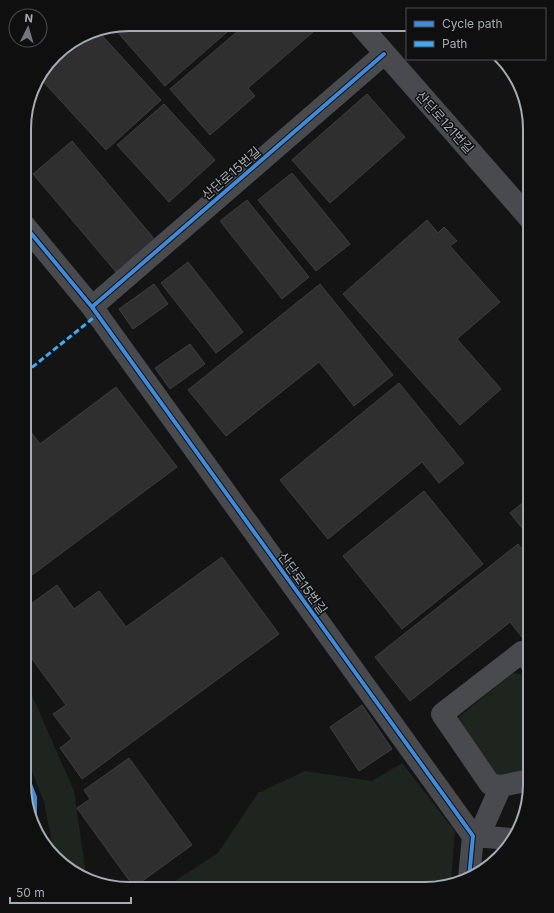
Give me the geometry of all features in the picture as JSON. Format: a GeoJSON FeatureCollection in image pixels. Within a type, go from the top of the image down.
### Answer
{"type":"FeatureCollection","features":[{"type":"Feature","properties":{"kind":"street","name":"산단로121번길"},"geometry":{"type":"LineString","coordinates":[[365,31],[523,210]]}},
{"type":"Feature","properties":{"kind":"street","name":"산단로15번길"},"geometry":{"type":"LineString","coordinates":[[92,307],[384,54]]}},
{"type":"Feature","properties":{"kind":"street","name":"산단로15번길"},"geometry":{"type":"LineString","coordinates":[[31,233],[92,307],[476,836]]}},
{"type":"Feature","properties":{"kind":"street"},"geometry":{"type":"LineString","coordinates":[[523,653],[522,652],[442,714],[490,784],[501,786],[523,781]]}},
{"type":"Feature","properties":{"kind":"street"},"geometry":{"type":"LineString","coordinates":[[470,871],[476,836],[501,786]]}},
{"type":"Feature","properties":{"kind":"street"},"geometry":{"type":"LineString","coordinates":[[476,836],[506,839]]}},
{"type":"Feature","properties":{"kind":"shaded area"},"geometry":{"type":"Polygon","coordinates":[[[513,673],[520,674],[523,677],[523,773],[499,777],[458,722],[459,717],[513,673]]]}},
{"type":"Feature","properties":{"kind":"shaded area"},"geometry":{"type":"Polygon","coordinates":[[[31,693],[74,791],[85,872],[69,862],[53,846],[44,802],[31,769],[31,693]]]}},
{"type":"Feature","properties":{"kind":"shaded area"},"geometry":{"type":"Polygon","coordinates":[[[402,763],[455,831],[451,878],[431,882],[173,882],[218,853],[258,793],[305,771],[372,781],[402,763]]]}},
{"type":"Feature","properties":{"kind":"building"},"geometry":{"type":"Polygon","coordinates":[[[228,31],[165,86],[117,32],[228,31]]]}},
{"type":"Feature","properties":{"kind":"building"},"geometry":{"type":"Polygon","coordinates":[[[238,31],[314,31],[248,88],[255,96],[210,135],[170,89],[238,31]]]}},
{"type":"Feature","properties":{"kind":"building"},"geometry":{"type":"Polygon","coordinates":[[[102,35],[161,100],[106,150],[43,82],[51,69],[65,55],[80,44],[102,35]]]}},
{"type":"Feature","properties":{"kind":"building"},"geometry":{"type":"Polygon","coordinates":[[[367,94],[405,137],[330,203],[292,160],[367,94]]]}},
{"type":"Feature","properties":{"kind":"building"},"geometry":{"type":"Polygon","coordinates":[[[164,104],[215,160],[169,202],[117,145],[164,104]]]}},
{"type":"Feature","properties":{"kind":"building"},"geometry":{"type":"Polygon","coordinates":[[[72,141],[156,241],[117,273],[33,174],[72,141]]]}},
{"type":"Feature","properties":{"kind":"building"},"geometry":{"type":"Polygon","coordinates":[[[292,173],[350,244],[316,271],[258,200],[292,173]]]}},
{"type":"Feature","properties":{"kind":"building"},"geometry":{"type":"Polygon","coordinates":[[[247,200],[309,277],[282,299],[220,221],[247,200]]]}},
{"type":"Feature","properties":{"kind":"building"},"geometry":{"type":"Polygon","coordinates":[[[427,220],[438,233],[444,227],[457,241],[450,246],[500,302],[457,339],[501,389],[460,425],[343,294],[427,220]]]}},
{"type":"Feature","properties":{"kind":"building"},"geometry":{"type":"Polygon","coordinates":[[[188,262],[243,332],[216,353],[161,283],[188,262]]]}},
{"type":"Feature","properties":{"kind":"building"},"geometry":{"type":"Polygon","coordinates":[[[154,284],[168,304],[133,329],[119,309],[154,284]]]}},
{"type":"Feature","properties":{"kind":"building"},"geometry":{"type":"Polygon","coordinates":[[[320,284],[393,375],[354,406],[319,362],[226,436],[188,390],[320,284]]]}},
{"type":"Feature","properties":{"kind":"building"},"geometry":{"type":"Polygon","coordinates":[[[190,344],[205,364],[170,389],[155,368],[190,344]]]}},
{"type":"Feature","properties":{"kind":"building"},"geometry":{"type":"Polygon","coordinates":[[[399,383],[464,463],[439,483],[422,462],[328,539],[280,480],[399,383]]]}},
{"type":"Feature","properties":{"kind":"building"},"geometry":{"type":"Polygon","coordinates":[[[116,387],[177,467],[31,576],[31,432],[40,444],[116,387]]]}},
{"type":"Feature","properties":{"kind":"building"},"geometry":{"type":"Polygon","coordinates":[[[424,491],[483,564],[402,629],[343,556],[424,491]]]}},
{"type":"Feature","properties":{"kind":"building"},"geometry":{"type":"Polygon","coordinates":[[[523,503],[523,529],[510,513],[523,503]]]}},
{"type":"Feature","properties":{"kind":"building"},"geometry":{"type":"Polygon","coordinates":[[[518,544],[523,550],[523,638],[510,622],[410,701],[375,657],[518,544]]]}},
{"type":"Feature","properties":{"kind":"building"},"geometry":{"type":"Polygon","coordinates":[[[222,557],[279,634],[82,779],[60,748],[72,739],[53,714],[66,705],[31,658],[31,604],[57,585],[74,609],[99,591],[126,627],[222,557]]]}},
{"type":"Feature","properties":{"kind":"building"},"geometry":{"type":"Polygon","coordinates":[[[362,705],[392,749],[359,771],[330,727],[362,705]]]}},
{"type":"Feature","properties":{"kind":"building"},"geometry":{"type":"Polygon","coordinates":[[[129,758],[192,845],[141,882],[130,882],[77,808],[90,799],[84,790],[129,758]]]}},
{"type":"Feature","properties":{"kind":"marked path"},"geometry":{"type":"LineString","coordinates":[[31,368],[97,315]]}},
{"type":"Feature","properties":{"kind":"cycle path"},"geometry":{"type":"LineString","coordinates":[[92,307],[384,54]]}},
{"type":"Feature","properties":{"kind":"cycle path"},"geometry":{"type":"LineString","coordinates":[[31,233],[92,307],[473,836],[470,871]]}},
{"type":"Feature","properties":{"kind":"cycle path"},"geometry":{"type":"LineString","coordinates":[[31,787],[35,797],[35,811]]}}]}
